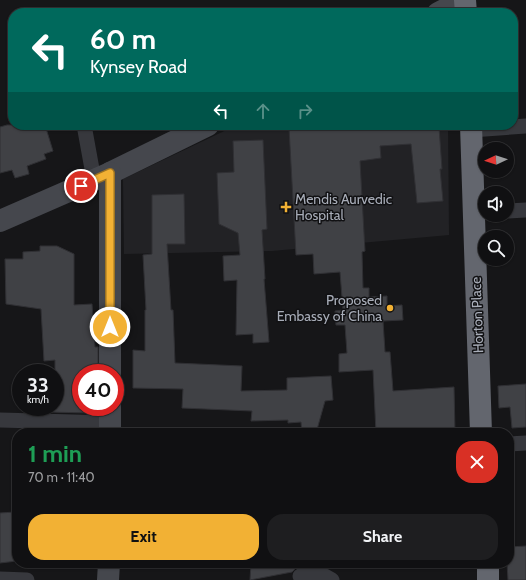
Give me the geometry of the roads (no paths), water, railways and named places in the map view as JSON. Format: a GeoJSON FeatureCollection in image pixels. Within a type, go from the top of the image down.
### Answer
{"type":"FeatureCollection","features":[{"type":"Feature","properties":{"kind":"highway","name":"Horton Place"},"geometry":{"type":"LineString","coordinates":[[471,130],[478,202]]}},
{"type":"Feature","properties":{"kind":"highway","name":"Horton Place"},"geometry":{"type":"LineString","coordinates":[[479,222],[481,428]]}},
{"type":"Feature","properties":{"kind":"highway"},"geometry":{"type":"LineString","coordinates":[[488,568],[488,580]]}},
{"type":"Feature","properties":{"kind":"street"},"geometry":{"type":"LineString","coordinates":[[448,8],[465,0]]}},
{"type":"Feature","properties":{"kind":"street"},"geometry":{"type":"LineString","coordinates":[[86,130],[102,176],[110,364]]}},
{"type":"Feature","properties":{"kind":"street"},"geometry":{"type":"LineString","coordinates":[[0,221],[102,176],[198,130]]}},
{"type":"Feature","properties":{"kind":"street"},"geometry":{"type":"LineString","coordinates":[[514,211],[526,210]]}},
{"type":"Feature","properties":{"kind":"street"},"geometry":{"type":"LineString","coordinates":[[0,420],[110,421]]}},
{"type":"Feature","properties":{"kind":"street"},"geometry":{"type":"LineString","coordinates":[[514,444],[526,443]]}},
{"type":"Feature","properties":{"kind":"street"},"geometry":{"type":"LineString","coordinates":[[108,580],[109,568]]}},
{"type":"Feature","properties":{"kind":"street"},"geometry":{"type":"LineString","coordinates":[[300,576],[325,576],[332,580]]}},
{"type":"Feature","properties":{"kind":"street"},"geometry":{"type":"LineString","coordinates":[[0,579],[26,580]]}},
{"type":"Feature","properties":{"kind":"place","name":"Mendis Aurvedic Hospital"},"geometry":{"type":"Point","coordinates":[286,207]}},
{"type":"Feature","properties":{"kind":"place","name":"Proposed Embassy of China"},"geometry":{"type":"Point","coordinates":[390,308]}}]}
